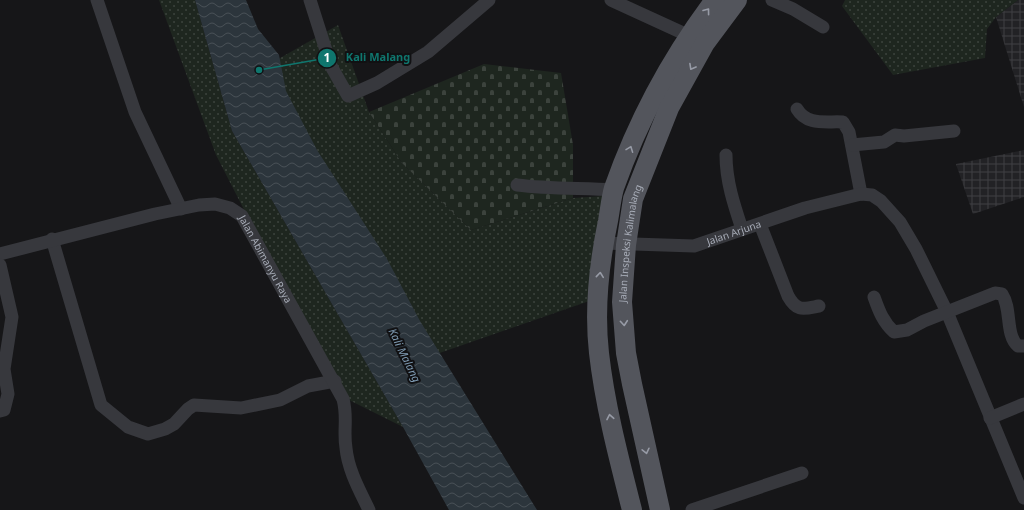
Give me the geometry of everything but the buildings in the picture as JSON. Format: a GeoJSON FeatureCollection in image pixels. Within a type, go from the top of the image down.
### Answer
{"type":"FeatureCollection","features":[{"type":"Feature","properties":{"kind":"main road","name":"Jalan Inspeksi Kalimalang"},"geometry":{"type":"LineString","coordinates":[[660,510],[626,353],[622,302],[626,245],[633,199],[641,176],[697,39],[715,0]]}},
{"type":"Feature","properties":{"kind":"main road","name":"Jalan Inspeksi Kalimalang"},"geometry":{"type":"LineString","coordinates":[[632,510],[605,388],[599,353],[597,306],[603,243],[614,190],[635,136],[654,96],[697,39],[737,0]]}},
{"type":"Feature","properties":{"kind":"main road"},"geometry":{"type":"LineString","coordinates":[[605,388],[632,384]]}},
{"type":"Feature","properties":{"kind":"street"},"geometry":{"type":"LineString","coordinates":[[98,0],[135,112],[181,209]]}},
{"type":"Feature","properties":{"kind":"street"},"geometry":{"type":"LineString","coordinates":[[310,0],[331,66],[348,96],[377,83],[428,52],[489,0]]}},
{"type":"Feature","properties":{"kind":"street"},"geometry":{"type":"LineString","coordinates":[[611,0],[697,39]]}},
{"type":"Feature","properties":{"kind":"street"},"geometry":{"type":"LineString","coordinates":[[772,0],[792,9],[822,27]]}},
{"type":"Feature","properties":{"kind":"street"},"geometry":{"type":"LineString","coordinates":[[797,109],[800,114],[808,120],[843,122],[848,128],[861,194],[872,195],[882,201],[900,222],[916,250],[947,312],[1024,498]]}},
{"type":"Feature","properties":{"kind":"street"},"geometry":{"type":"LineString","coordinates":[[852,145],[884,142],[895,135],[904,136],[954,131]]}},
{"type":"Feature","properties":{"kind":"street"},"geometry":{"type":"LineString","coordinates":[[726,155],[726,171],[730,190],[742,230]]}},
{"type":"Feature","properties":{"kind":"street"},"geometry":{"type":"LineString","coordinates":[[517,185],[548,189],[578,187],[614,190]]}},
{"type":"Feature","properties":{"kind":"street","name":"Jalan Arjuna"},"geometry":{"type":"LineString","coordinates":[[603,243],[626,245],[694,246],[805,208],[861,194]]}},
{"type":"Feature","properties":{"kind":"street","name":"Jalan Abimanyu Raya"},"geometry":{"type":"LineString","coordinates":[[0,254],[52,239],[200,204],[215,204],[230,208],[242,216],[335,381],[347,413],[345,429],[346,449],[351,469],[369,510]]}},
{"type":"Feature","properties":{"kind":"street"},"geometry":{"type":"LineString","coordinates":[[760,224],[788,296],[794,306],[803,309],[819,306]]}},
{"type":"Feature","properties":{"kind":"street"},"geometry":{"type":"LineString","coordinates":[[52,239],[101,405],[128,427],[148,434],[165,429],[174,424],[188,409],[194,406],[204,405],[241,408],[280,400],[308,386],[335,381]]}},
{"type":"Feature","properties":{"kind":"street"},"geometry":{"type":"LineString","coordinates":[[0,265],[12,317],[4,369],[8,394],[4,410],[0,411]]}},
{"type":"Feature","properties":{"kind":"street"},"geometry":{"type":"LineString","coordinates":[[874,297],[880,316],[886,325],[894,332],[907,330],[947,312],[996,293],[1002,294],[1006,301],[1012,339],[1018,346],[1024,346]]}},
{"type":"Feature","properties":{"kind":"street"},"geometry":{"type":"LineString","coordinates":[[990,418],[1024,404]]}},
{"type":"Feature","properties":{"kind":"street"},"geometry":{"type":"LineString","coordinates":[[692,510],[802,473]]}},
{"type":"Feature","properties":{"kind":"shaded area"},"geometry":{"type":"Polygon","coordinates":[[[1018,0],[1024,0],[1024,107],[996,17],[1018,0]]]}},
{"type":"Feature","properties":{"kind":"shaded area"},"geometry":{"type":"Polygon","coordinates":[[[1024,150],[1024,197],[973,214],[956,164],[1024,150]]]}},
{"type":"Feature","properties":{"kind":"green space"},"geometry":{"type":"Polygon","coordinates":[[[159,0],[195,0],[232,131],[403,427],[339,395],[216,155],[159,0]]]}},
{"type":"Feature","properties":{"kind":"green space"},"geometry":{"type":"Polygon","coordinates":[[[845,0],[1018,0],[996,17],[987,29],[985,58],[893,75],[842,6],[845,0]]]}},
{"type":"Feature","properties":{"kind":"green space"},"geometry":{"type":"Polygon","coordinates":[[[338,25],[369,112],[402,163],[471,230],[573,198],[618,195],[598,298],[408,364],[259,70],[338,25]]]}},
{"type":"Feature","properties":{"kind":"green space"},"geometry":{"type":"Polygon","coordinates":[[[484,64],[561,73],[573,145],[573,198],[471,230],[402,163],[369,112],[484,64]]]}},
{"type":"Feature","properties":{"kind":"water"},"geometry":{"type":"Polygon","coordinates":[[[195,0],[246,0],[258,29],[279,55],[286,91],[317,150],[387,259],[420,321],[537,510],[449,510],[403,427],[232,131],[195,0]]]}},
{"type":"Feature","properties":{"kind":"place","name":"Kali Malang"},"geometry":{"type":"Point","coordinates":[259,70]}}]}
